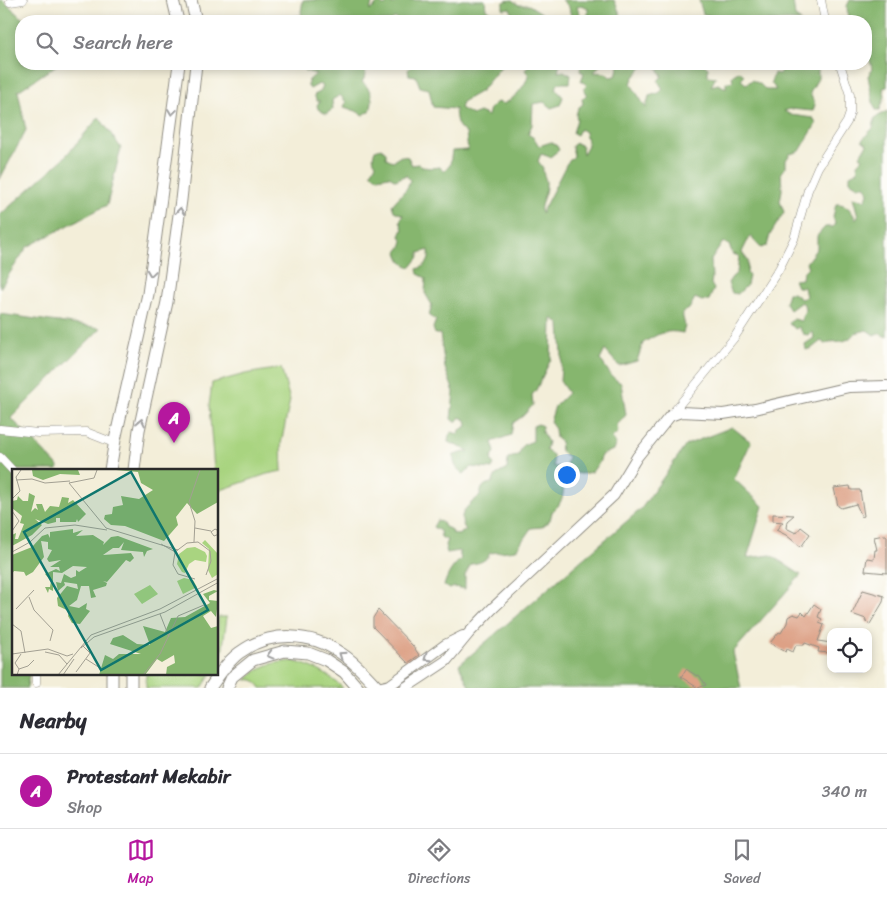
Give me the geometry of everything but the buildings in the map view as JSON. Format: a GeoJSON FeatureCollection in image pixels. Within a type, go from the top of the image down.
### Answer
{"type":"FeatureCollection","features":[{"type":"Feature","properties":{"kind":"main road"},"geometry":{"type":"LineString","coordinates":[[173,0],[177,15]]}},
{"type":"Feature","properties":{"kind":"main road"},"geometry":{"type":"LineString","coordinates":[[191,0],[195,15]]}},
{"type":"Feature","properties":{"kind":"main road"},"geometry":{"type":"LineString","coordinates":[[110,469],[114,444],[148,294],[177,70]]}},
{"type":"Feature","properties":{"kind":"main road"},"geometry":{"type":"LineString","coordinates":[[134,469],[139,430],[168,295],[195,70]]}},
{"type":"Feature","properties":{"kind":"main road"},"geometry":{"type":"LineString","coordinates":[[219,674],[238,654],[260,640],[286,636],[317,640],[343,654],[378,688]]}},
{"type":"Feature","properties":{"kind":"main road"},"geometry":{"type":"LineString","coordinates":[[227,688],[232,677],[253,660],[284,651],[308,653],[326,660],[344,672],[358,688]]}},
{"type":"Feature","properties":{"kind":"main road"},"geometry":{"type":"LineString","coordinates":[[210,688],[217,676]]}},
{"type":"Feature","properties":{"kind":"street"},"geometry":{"type":"LineString","coordinates":[[10,2],[23,0]]}},
{"type":"Feature","properties":{"kind":"street"},"geometry":{"type":"LineString","coordinates":[[821,0],[824,15]]}},
{"type":"Feature","properties":{"kind":"street"},"geometry":{"type":"LineString","coordinates":[[405,688],[446,661],[492,609],[614,495],[637,458],[734,338],[780,269],[794,239],[808,190],[818,167],[847,122],[852,105],[842,70]]}},
{"type":"Feature","properties":{"kind":"street"},"geometry":{"type":"LineString","coordinates":[[670,416],[681,412],[723,414],[755,410],[849,387],[887,386]]}},
{"type":"Feature","properties":{"kind":"street"},"geometry":{"type":"LineString","coordinates":[[0,429],[38,433],[86,432],[114,444]]}},
{"type":"Feature","properties":{"kind":"street"},"geometry":{"type":"LineString","coordinates":[[0,457],[12,470]]}},
{"type":"Feature","properties":{"kind":"street"},"geometry":{"type":"LineString","coordinates":[[378,688],[390,685],[445,646],[469,633]]}},
{"type":"Feature","properties":{"kind":"street"},"geometry":{"type":"LineString","coordinates":[[36,676],[36,683]]}},
{"type":"Feature","properties":{"kind":"green space"},"geometry":{"type":"Polygon","coordinates":[[[0,0],[3,0],[19,15],[15,15],[15,70],[49,70],[18,91],[26,130],[0,179],[0,0]]]}},
{"type":"Feature","properties":{"kind":"green space"},"geometry":{"type":"Polygon","coordinates":[[[303,0],[373,0],[370,11],[379,2],[384,6],[390,1],[392,5],[399,0],[485,0],[486,9],[495,15],[302,15],[303,0]]]}},
{"type":"Feature","properties":{"kind":"green space"},"geometry":{"type":"Polygon","coordinates":[[[512,0],[519,5],[529,5],[543,15],[513,15],[510,8],[503,9],[503,3],[512,0]]]}},
{"type":"Feature","properties":{"kind":"green space"},"geometry":{"type":"Polygon","coordinates":[[[562,0],[614,0],[621,15],[588,15],[588,8],[582,5],[577,7],[580,15],[571,15],[569,7],[562,0]]]}},
{"type":"Feature","properties":{"kind":"green space"},"geometry":{"type":"Polygon","coordinates":[[[699,0],[793,0],[795,15],[708,15],[703,14],[699,0]]]}},
{"type":"Feature","properties":{"kind":"green space"},"geometry":{"type":"Polygon","coordinates":[[[850,0],[887,0],[887,87],[883,88],[885,96],[880,110],[876,110],[872,99],[868,76],[872,70],[872,15],[848,15],[847,6],[850,0]]]}},
{"type":"Feature","properties":{"kind":"green space"},"geometry":{"type":"Polygon","coordinates":[[[365,70],[366,75],[362,82],[368,88],[372,99],[370,111],[363,115],[344,107],[346,102],[340,95],[332,100],[333,109],[326,114],[318,109],[317,105],[320,101],[317,101],[314,95],[320,92],[323,86],[319,84],[310,89],[308,81],[316,74],[305,71],[365,70]]]}},
{"type":"Feature","properties":{"kind":"green space"},"geometry":{"type":"Polygon","coordinates":[[[408,70],[498,70],[481,91],[462,102],[460,108],[472,115],[479,112],[488,116],[490,108],[497,102],[503,104],[507,102],[522,88],[529,75],[525,70],[558,70],[558,72],[564,71],[571,75],[570,83],[558,83],[556,89],[563,97],[560,105],[551,108],[544,102],[533,104],[532,125],[528,134],[534,138],[539,146],[551,142],[559,150],[550,157],[541,154],[538,161],[543,168],[546,183],[541,214],[567,163],[574,156],[572,146],[576,143],[582,146],[583,154],[588,145],[585,132],[580,129],[577,135],[573,133],[578,108],[583,104],[582,99],[587,94],[584,89],[587,85],[581,81],[584,73],[580,70],[596,70],[594,72],[606,73],[610,77],[616,76],[618,70],[640,70],[633,78],[631,84],[646,108],[649,96],[659,93],[663,89],[658,81],[662,76],[659,70],[708,70],[708,76],[716,77],[711,86],[718,84],[726,88],[726,83],[733,81],[732,76],[739,71],[744,75],[741,80],[746,84],[752,80],[766,90],[776,90],[771,82],[774,73],[779,74],[781,70],[818,70],[818,78],[810,93],[815,105],[813,111],[790,109],[784,111],[791,115],[813,118],[816,124],[800,151],[790,154],[786,160],[786,167],[781,172],[782,190],[780,201],[784,212],[770,235],[767,246],[761,248],[750,236],[742,252],[748,261],[747,273],[749,276],[747,285],[738,294],[732,293],[728,283],[737,273],[739,256],[733,254],[729,245],[723,242],[711,260],[711,284],[714,289],[709,300],[702,301],[695,298],[689,309],[682,313],[685,326],[683,333],[666,332],[653,337],[643,343],[637,361],[619,366],[605,350],[600,360],[611,375],[621,383],[626,415],[617,425],[618,432],[612,438],[616,444],[613,450],[601,455],[600,461],[592,472],[581,474],[568,472],[559,485],[564,488],[562,499],[552,512],[550,520],[542,527],[531,528],[516,550],[490,553],[482,561],[471,564],[465,575],[465,589],[454,587],[450,589],[444,586],[450,571],[461,559],[459,551],[447,553],[445,545],[447,540],[441,537],[440,531],[433,527],[437,520],[450,529],[452,533],[458,535],[466,530],[462,520],[464,511],[480,496],[486,484],[492,483],[496,475],[507,469],[508,458],[518,456],[523,445],[533,441],[533,426],[538,424],[542,426],[542,432],[548,442],[546,450],[553,456],[554,467],[566,466],[568,457],[561,451],[561,442],[556,438],[555,429],[550,422],[555,406],[568,393],[560,381],[562,356],[560,324],[552,318],[551,359],[532,395],[533,405],[513,423],[511,435],[492,442],[495,452],[491,459],[494,465],[492,469],[471,467],[464,474],[457,468],[454,455],[469,451],[448,442],[449,435],[452,432],[458,434],[460,430],[467,426],[466,420],[460,417],[456,422],[451,419],[454,392],[445,368],[440,334],[435,334],[433,328],[436,320],[429,316],[432,305],[425,293],[426,278],[418,274],[417,269],[424,266],[427,262],[429,250],[419,253],[419,257],[411,267],[402,262],[397,252],[403,241],[400,236],[403,229],[400,221],[403,215],[394,211],[392,205],[407,188],[410,180],[406,175],[396,180],[389,176],[378,178],[371,173],[376,164],[373,157],[375,150],[381,148],[386,152],[386,158],[393,161],[401,156],[408,157],[412,165],[418,164],[429,168],[440,167],[444,172],[450,165],[452,151],[468,150],[466,133],[458,126],[455,109],[433,107],[429,89],[420,87],[416,76],[409,75],[408,70]]]}},
{"type":"Feature","properties":{"kind":"green space"},"geometry":{"type":"Polygon","coordinates":[[[887,111],[887,337],[878,333],[874,335],[867,330],[855,333],[849,339],[843,341],[825,344],[821,341],[806,350],[805,344],[814,338],[813,332],[808,335],[803,334],[799,327],[795,329],[788,322],[794,319],[801,321],[805,310],[804,304],[801,302],[790,310],[785,303],[788,293],[793,293],[801,299],[806,297],[804,287],[797,287],[794,280],[802,279],[803,272],[808,267],[806,263],[817,248],[817,236],[825,227],[833,227],[836,204],[849,208],[856,220],[858,216],[853,197],[865,200],[868,194],[866,186],[858,186],[850,181],[850,175],[858,171],[857,164],[863,158],[860,156],[867,144],[862,140],[873,128],[875,118],[887,111]]]}},
{"type":"Feature","properties":{"kind":"green space"},"geometry":{"type":"Polygon","coordinates":[[[99,117],[121,148],[107,205],[27,247],[0,288],[0,215],[63,159],[99,117]]]}},
{"type":"Feature","properties":{"kind":"green space"},"geometry":{"type":"Polygon","coordinates":[[[0,314],[101,328],[11,418],[58,466],[58,469],[12,469],[12,676],[29,676],[27,688],[0,688],[0,314]]]}},
{"type":"Feature","properties":{"kind":"green space"},"geometry":{"type":"Polygon","coordinates":[[[281,368],[290,400],[281,444],[282,471],[267,474],[219,491],[219,469],[214,469],[209,406],[212,383],[245,374],[281,368]]]}},
{"type":"Feature","properties":{"kind":"green space"},"geometry":{"type":"Polygon","coordinates":[[[732,427],[751,442],[734,479],[763,506],[747,558],[771,555],[801,575],[733,652],[741,688],[470,688],[459,665],[641,509],[686,445],[732,427]]]}},
{"type":"Feature","properties":{"kind":"green space"},"geometry":{"type":"Polygon","coordinates":[[[219,617],[227,617],[219,664],[219,617]]]}},
{"type":"Feature","properties":{"kind":"green space"},"geometry":{"type":"Polygon","coordinates":[[[293,661],[320,671],[343,688],[261,688],[255,681],[246,680],[267,665],[293,661]]]}},
{"type":"Feature","properties":{"kind":"green space"},"geometry":{"type":"Polygon","coordinates":[[[146,676],[210,676],[202,688],[146,688],[146,676]]]}},
{"type":"Feature","properties":{"kind":"place","name":"Protestant Mekabir"},"geometry":{"type":"Point","coordinates":[174,443]}}]}
